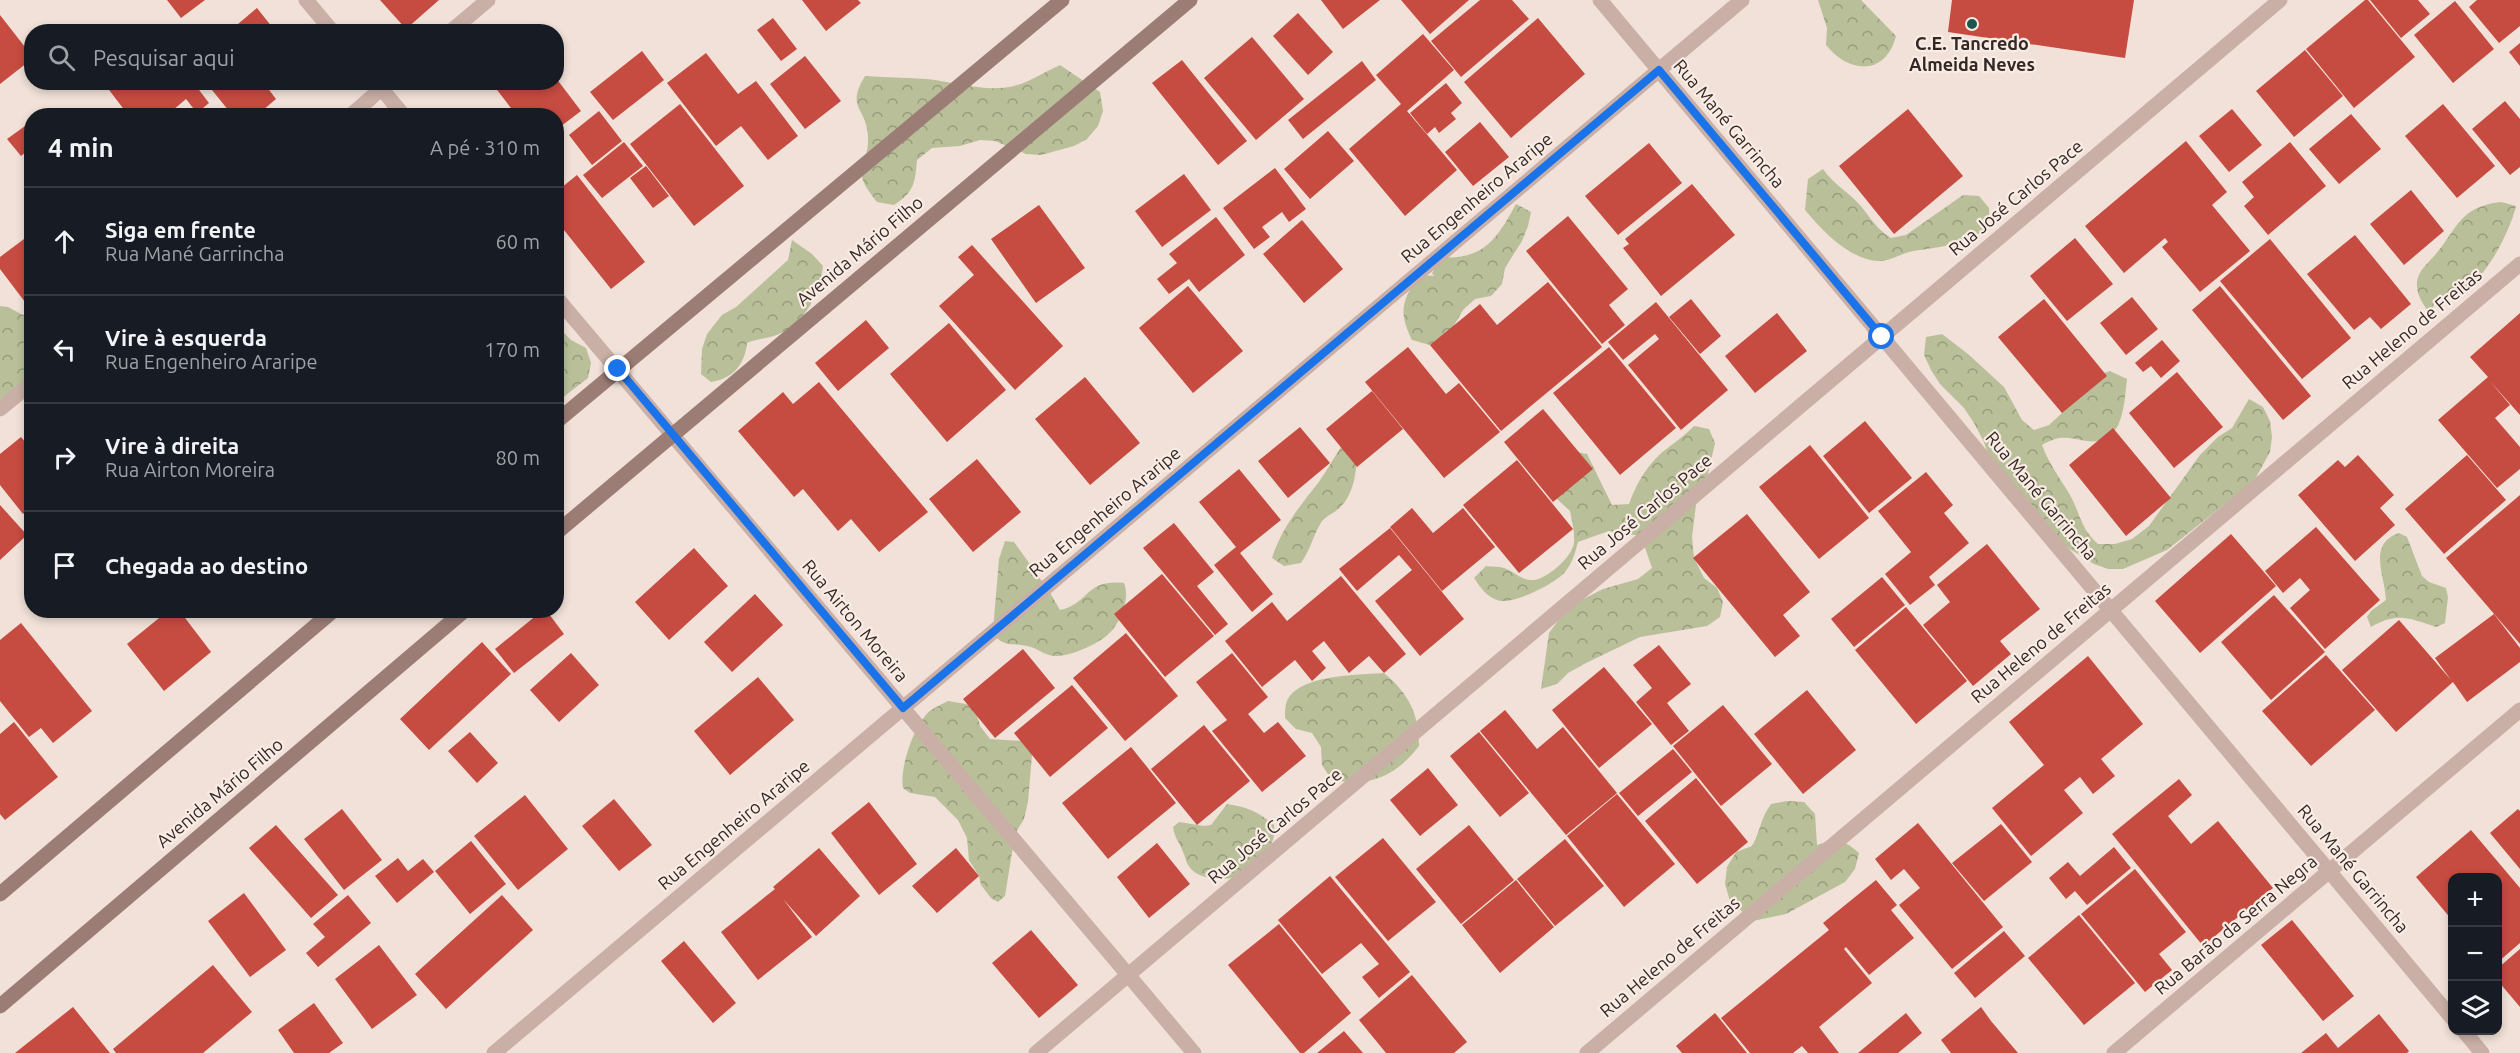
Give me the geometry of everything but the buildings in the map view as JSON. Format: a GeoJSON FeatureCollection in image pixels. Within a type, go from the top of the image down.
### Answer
{"type":"FeatureCollection","features":[{"type":"Feature","properties":{"kind":"main road"},"geometry":{"type":"LineString","coordinates":[[564,415],[1062,0]]}},
{"type":"Feature","properties":{"kind":"main road","name":"Avenida Mário Filho"},"geometry":{"type":"LineString","coordinates":[[564,526],[1190,0]]}},
{"type":"Feature","properties":{"kind":"main road"},"geometry":{"type":"LineString","coordinates":[[0,894],[325,618]]}},
{"type":"Feature","properties":{"kind":"main road","name":"Avenida Mário Filho"},"geometry":{"type":"LineString","coordinates":[[0,1006],[456,618]]}},
{"type":"Feature","properties":{"kind":"street"},"geometry":{"type":"LineString","coordinates":[[306,0],[326,24]]}},
{"type":"Feature","properties":{"kind":"street"},"geometry":{"type":"LineString","coordinates":[[460,24],[488,0]]}},
{"type":"Feature","properties":{"kind":"street","name":"Rua Mané Garrincha"},"geometry":{"type":"LineString","coordinates":[[1600,0],[2448,1013]]}},
{"type":"Feature","properties":{"kind":"street","name":"Rua Engenheiro Araripe"},"geometry":{"type":"LineString","coordinates":[[494,1053],[1742,0]]}},
{"type":"Feature","properties":{"kind":"street","name":"Rua José Carlos Pace"},"geometry":{"type":"LineString","coordinates":[[1036,1053],[2280,0]]}},
{"type":"Feature","properties":{"kind":"street"},"geometry":{"type":"LineString","coordinates":[[358,108],[377,90]]}},
{"type":"Feature","properties":{"kind":"street"},"geometry":{"type":"LineString","coordinates":[[386,90],[398,108]]}},
{"type":"Feature","properties":{"kind":"street","name":"Rua Heleno de Freitas"},"geometry":{"type":"LineString","coordinates":[[1587,1053],[2520,264]]}},
{"type":"Feature","properties":{"kind":"street","name":"Rua Airton Moreira"},"geometry":{"type":"LineString","coordinates":[[564,306],[1194,1053]]}},
{"type":"Feature","properties":{"kind":"street"},"geometry":{"type":"LineString","coordinates":[[0,409],[24,390]]}},
{"type":"Feature","properties":{"kind":"street","name":"Rua Barão da Serra Negra"},"geometry":{"type":"LineString","coordinates":[[2114,1053],[2520,710]]}},
{"type":"Feature","properties":{"kind":"street"},"geometry":{"type":"LineString","coordinates":[[2467,1035],[2482,1053]]}},
{"type":"Feature","properties":{"kind":"green space"},"geometry":{"type":"Polygon","coordinates":[[[1818,0],[1861,0],[1896,36],[1891,49],[1876,64],[1866,66],[1856,65],[1835,55],[1826,45],[1827,28],[1818,0]]]}},
{"type":"Feature","properties":{"kind":"green space"},"geometry":{"type":"Polygon","coordinates":[[[1060,65],[1100,92],[1103,111],[1098,126],[1087,139],[1074,146],[1041,155],[1026,154],[995,141],[980,140],[960,146],[932,148],[917,160],[910,191],[894,205],[877,202],[868,190],[862,175],[867,148],[867,127],[857,102],[859,87],[865,76],[926,79],[975,87],[1004,88],[1026,82],[1060,65]]]}},
{"type":"Feature","properties":{"kind":"green space"},"geometry":{"type":"Polygon","coordinates":[[[1823,169],[1891,238],[1906,235],[1963,195],[1979,196],[1989,208],[1989,220],[1983,230],[1965,241],[1909,252],[1886,260],[1876,261],[1860,257],[1842,247],[1805,210],[1808,179],[1823,169]]]}},
{"type":"Feature","properties":{"kind":"green space"},"geometry":{"type":"Polygon","coordinates":[[[2501,202],[2516,206],[2508,229],[2495,254],[2470,287],[2454,296],[2434,302],[2432,316],[2423,305],[2418,292],[2417,282],[2421,271],[2461,220],[2476,209],[2501,202]]]}},
{"type":"Feature","properties":{"kind":"green space"},"geometry":{"type":"Polygon","coordinates":[[[1516,204],[1531,212],[1522,241],[1505,268],[1502,284],[1491,296],[1475,299],[1463,310],[1445,341],[1430,345],[1412,340],[1405,322],[1404,306],[1419,275],[1435,276],[1432,274],[1439,257],[1467,255],[1487,245],[1502,228],[1516,204]]]}},
{"type":"Feature","properties":{"kind":"green space"},"geometry":{"type":"Polygon","coordinates":[[[792,240],[812,254],[823,266],[819,286],[810,306],[789,329],[747,343],[744,358],[732,374],[711,382],[701,374],[702,349],[707,334],[722,315],[736,307],[788,260],[792,240]]]}},
{"type":"Feature","properties":{"kind":"green space"},"geometry":{"type":"Polygon","coordinates":[[[0,306],[24,314],[24,384],[0,399],[0,306]]]}},
{"type":"Feature","properties":{"kind":"green space"},"geometry":{"type":"Polygon","coordinates":[[[564,333],[571,340],[586,348],[591,363],[588,378],[564,397],[564,333]]]}},
{"type":"Feature","properties":{"kind":"green space"},"geometry":{"type":"Polygon","coordinates":[[[1942,334],[2004,387],[2022,420],[2034,430],[2049,425],[2062,413],[2065,404],[2092,377],[2110,371],[2127,379],[2120,421],[2108,437],[2099,441],[2059,438],[2042,445],[2051,465],[2070,495],[2084,527],[2098,544],[2115,544],[2132,539],[2149,526],[2200,455],[2218,437],[2232,428],[2249,399],[2263,407],[2270,421],[2272,437],[2270,452],[2254,481],[2167,550],[2123,569],[2108,569],[2094,564],[2065,546],[1990,461],[1984,442],[1974,423],[1964,408],[1940,384],[1924,355],[1926,337],[1942,334]]]}},
{"type":"Feature","properties":{"kind":"green space"},"geometry":{"type":"Polygon","coordinates":[[[1694,426],[1709,429],[1715,443],[1708,474],[1696,505],[1692,537],[1694,558],[1704,578],[1717,588],[1723,602],[1720,617],[1707,626],[1640,637],[1568,673],[1557,684],[1541,689],[1549,633],[1568,607],[1603,589],[1638,579],[1652,568],[1641,536],[1609,531],[1578,542],[1570,565],[1560,577],[1543,588],[1512,600],[1504,601],[1493,598],[1474,578],[1486,566],[1502,567],[1522,578],[1534,580],[1552,571],[1569,554],[1574,543],[1570,511],[1557,499],[1555,482],[1572,451],[1587,454],[1612,505],[1629,504],[1650,465],[1694,426]]]}},
{"type":"Feature","properties":{"kind":"green space"},"geometry":{"type":"Polygon","coordinates":[[[1341,447],[1357,450],[1351,491],[1343,505],[1322,521],[1301,563],[1284,566],[1272,558],[1280,537],[1341,447]]]}},
{"type":"Feature","properties":{"kind":"green space"},"geometry":{"type":"Polygon","coordinates":[[[2399,533],[2407,537],[2422,576],[2429,582],[2446,588],[2448,597],[2445,623],[2436,627],[2410,619],[2396,618],[2371,627],[2367,617],[2371,611],[2386,600],[2380,562],[2383,545],[2389,538],[2399,533]]]}},
{"type":"Feature","properties":{"kind":"green space"},"geometry":{"type":"Polygon","coordinates":[[[1005,541],[1014,542],[1060,610],[1077,603],[1101,585],[1124,583],[1125,604],[1115,627],[1089,647],[1058,656],[998,639],[993,630],[999,559],[1005,541]]]}},
{"type":"Feature","properties":{"kind":"green space"},"geometry":{"type":"Polygon","coordinates":[[[1384,673],[1400,689],[1411,705],[1417,724],[1419,746],[1401,765],[1380,778],[1357,782],[1331,779],[1322,765],[1321,747],[1312,733],[1296,729],[1285,718],[1286,704],[1291,694],[1301,687],[1329,678],[1384,673]]]}},
{"type":"Feature","properties":{"kind":"green space"},"geometry":{"type":"Polygon","coordinates":[[[948,701],[975,708],[980,726],[990,739],[1024,741],[1032,755],[1028,802],[1024,819],[1015,834],[1005,896],[998,902],[991,898],[981,885],[979,876],[969,860],[967,838],[958,820],[935,797],[910,793],[903,788],[903,769],[919,724],[931,710],[948,701]]]}},
{"type":"Feature","properties":{"kind":"green space"},"geometry":{"type":"Polygon","coordinates":[[[1787,801],[1804,802],[1815,814],[1817,845],[1839,841],[1859,853],[1855,869],[1845,882],[1786,914],[1753,921],[1730,901],[1725,884],[1727,867],[1736,852],[1752,846],[1771,804],[1787,801]]]}},
{"type":"Feature","properties":{"kind":"green space"},"geometry":{"type":"Polygon","coordinates":[[[1227,804],[1258,813],[1268,820],[1274,825],[1273,841],[1265,852],[1238,876],[1224,879],[1200,875],[1189,867],[1173,827],[1179,822],[1211,825],[1227,804]]]}},
{"type":"Feature","properties":{"kind":"place","name":"C.E. Tancredo Almeida Neves"},"geometry":{"type":"Point","coordinates":[1972,24]}},
{"type":"Feature","properties":{"kind":"route"},"geometry":{"type":"LineString","coordinates":[[618,369],[903,708],[1659,70],[1882,337]]}}]}
